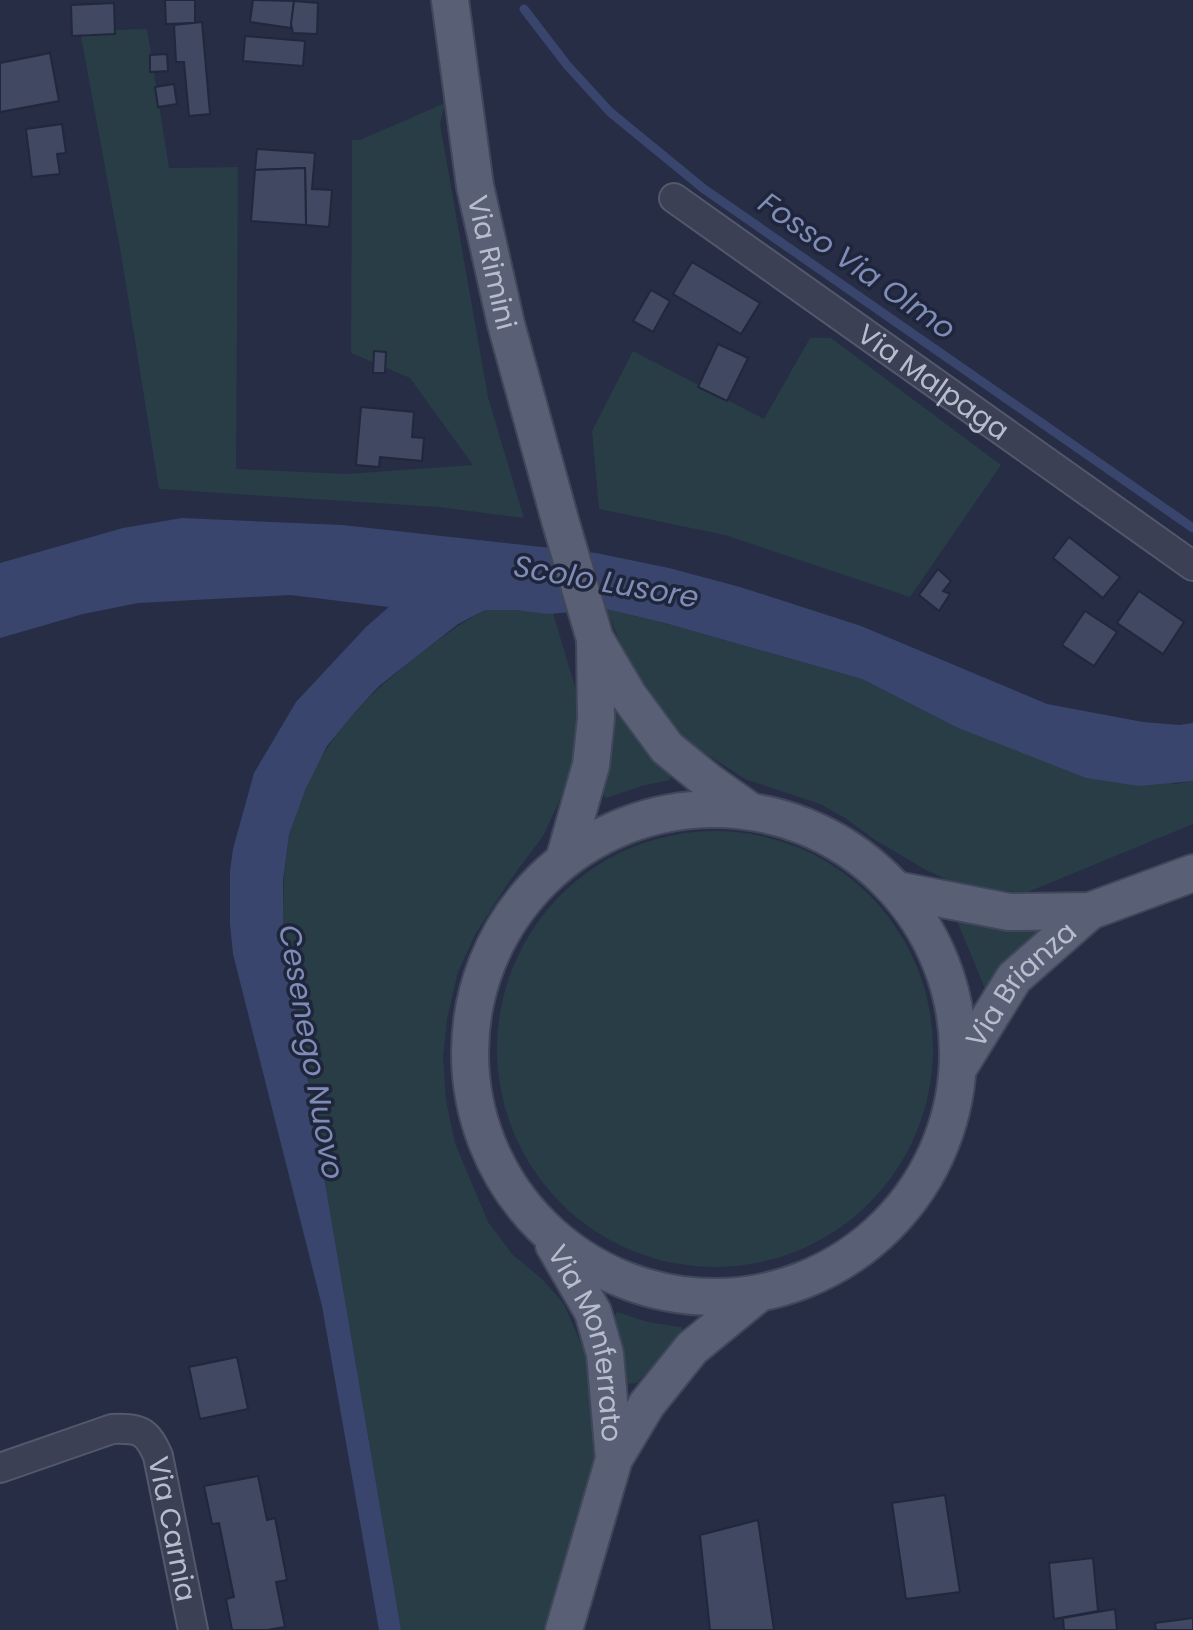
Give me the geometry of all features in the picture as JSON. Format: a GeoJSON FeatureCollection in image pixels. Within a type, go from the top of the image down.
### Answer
{"type":"FeatureCollection","features":[{"type":"Feature","properties":{"kind":"main road","name":"Via Rimini"},"geometry":{"type":"LineString","coordinates":[[450,0],[475,186],[506,324],[591,625]]}},
{"type":"Feature","properties":{"kind":"main road"},"geometry":{"type":"LineString","coordinates":[[591,625],[628,695],[667,748],[750,811]]}},
{"type":"Feature","properties":{"kind":"main road"},"geometry":{"type":"LineString","coordinates":[[564,860],[591,765],[596,719],[591,625]]}},
{"type":"Feature","properties":{"kind":"main road"},"geometry":{"type":"LineString","coordinates":[[684,810],[750,811],[786,819],[826,835],[859,856],[897,890],[923,924],[950,985],[958,1027],[959,1067],[952,1113],[935,1160],[911,1199],[884,1230],[848,1259],[804,1281],[758,1294],[705,1298],[657,1291],[593,1266],[548,1234],[495,1163],[477,1119],[469,1070],[472,1009],[493,948],[525,897],[564,860],[594,840],[625,825],[656,816],[684,810]]}},
{"type":"Feature","properties":{"kind":"main road","name":"Via Brianza"},"geometry":{"type":"LineString","coordinates":[[897,890],[1009,912],[1090,911],[1193,873]]}},
{"type":"Feature","properties":{"kind":"main road","name":"Via Brianza"},"geometry":{"type":"LineString","coordinates":[[959,1067],[1014,978],[1090,911]]}},
{"type":"Feature","properties":{"kind":"main road","name":"Via Monferrato"},"geometry":{"type":"LineString","coordinates":[[548,1234],[593,1312],[605,1354],[614,1459]]}},
{"type":"Feature","properties":{"kind":"main road","name":"Via Monferrato"},"geometry":{"type":"LineString","coordinates":[[564,1630],[614,1459],[647,1404],[692,1348],[758,1294]]}},
{"type":"Feature","properties":{"kind":"street","name":"Via Malpaga"},"geometry":{"type":"LineString","coordinates":[[674,198],[1193,566]]}},
{"type":"Feature","properties":{"kind":"street","name":"Via Carnia"},"geometry":{"type":"LineString","coordinates":[[0,1468],[112,1429],[142,1431],[151,1440],[158,1456],[193,1630]]}},
{"type":"Feature","properties":{"kind":"shaded area"},"geometry":{"type":"Polygon","coordinates":[[[147,29],[169,168],[238,167],[236,469],[347,474],[473,465],[410,378],[351,353],[352,140],[360,140],[445,103],[440,124],[488,397],[524,518],[438,507],[159,489],[121,254],[80,31],[147,29]]]}},
{"type":"Feature","properties":{"kind":"shaded area"},"geometry":{"type":"Polygon","coordinates":[[[810,338],[831,338],[1001,465],[910,597],[725,535],[599,509],[592,431],[633,351],[764,419],[810,338]]]}},
{"type":"Feature","properties":{"kind":"shaded area"},"geometry":{"type":"Polygon","coordinates":[[[606,609],[862,679],[956,727],[1175,784],[1193,781],[1193,824],[1028,892],[982,891],[954,883],[875,840],[820,804],[745,779],[685,740],[658,714],[636,680],[606,609]]]}},
{"type":"Feature","properties":{"kind":"shaded area"},"geometry":{"type":"Polygon","coordinates":[[[485,610],[553,613],[579,700],[577,747],[568,783],[543,836],[476,933],[458,972],[447,1019],[443,1058],[446,1100],[455,1143],[488,1222],[513,1255],[542,1279],[564,1304],[591,1374],[598,1442],[548,1630],[401,1630],[283,935],[284,874],[290,835],[307,785],[344,724],[395,674],[449,632],[485,610]]]}},
{"type":"Feature","properties":{"kind":"shaded area"},"geometry":{"type":"Polygon","coordinates":[[[622,711],[673,769],[670,780],[606,798],[599,790],[611,715],[622,711]]]}},
{"type":"Feature","properties":{"kind":"shaded area"},"geometry":{"type":"Polygon","coordinates":[[[715,831],[757,835],[798,848],[836,868],[869,895],[896,928],[916,966],[929,1007],[933,1049],[929,1091],[916,1132],[896,1170],[869,1203],[836,1230],[798,1250],[757,1263],[715,1267],[673,1263],[632,1250],[594,1230],[561,1203],[534,1170],[514,1132],[501,1091],[497,1049],[501,1007],[514,966],[534,928],[561,895],[594,868],[632,848],[673,835],[715,831]]]}},
{"type":"Feature","properties":{"kind":"shaded area"},"geometry":{"type":"Polygon","coordinates":[[[960,916],[1040,924],[1039,931],[1010,958],[986,991],[957,921],[960,916]]]}},
{"type":"Feature","properties":{"kind":"shaded area"},"geometry":{"type":"Polygon","coordinates":[[[617,1312],[648,1322],[681,1327],[685,1335],[637,1383],[626,1384],[611,1321],[617,1312]]]}},
{"type":"Feature","properties":{"kind":"water","name":"Scolo Lusore"},"geometry":{"type":"Polygon","coordinates":[[[182,518],[342,525],[596,553],[740,587],[861,626],[1047,704],[1143,722],[1193,723],[1193,781],[1139,786],[1086,778],[956,727],[862,679],[606,609],[549,614],[485,610],[458,624],[379,686],[355,712],[327,746],[306,788],[289,835],[283,881],[283,935],[401,1630],[379,1630],[322,1306],[233,954],[230,924],[233,849],[254,773],[296,702],[366,627],[389,607],[290,595],[138,603],[83,614],[0,638],[0,563],[123,528],[182,518]]]}},
{"type":"Feature","properties":{"kind":"building"},"geometry":{"type":"Polygon","coordinates":[[[165,0],[195,0],[195,23],[166,24],[165,0]]]}},
{"type":"Feature","properties":{"kind":"building"},"geometry":{"type":"Polygon","coordinates":[[[253,0],[294,1],[291,28],[250,22],[253,0]]]}},
{"type":"Feature","properties":{"kind":"building"},"geometry":{"type":"Polygon","coordinates":[[[294,1],[318,3],[317,34],[293,33],[294,1]]]}},
{"type":"Feature","properties":{"kind":"building"},"geometry":{"type":"Polygon","coordinates":[[[114,3],[115,34],[72,36],[71,5],[114,3]]]}},
{"type":"Feature","properties":{"kind":"building"},"geometry":{"type":"Polygon","coordinates":[[[202,22],[210,114],[189,116],[184,62],[176,62],[174,25],[202,22]]]}},
{"type":"Feature","properties":{"kind":"building"},"geometry":{"type":"Polygon","coordinates":[[[245,36],[305,41],[303,66],[243,61],[245,36]]]}},
{"type":"Feature","properties":{"kind":"building"},"geometry":{"type":"Polygon","coordinates":[[[50,53],[59,101],[0,112],[0,63],[50,53]]]}},
{"type":"Feature","properties":{"kind":"building"},"geometry":{"type":"Polygon","coordinates":[[[167,54],[168,71],[150,72],[150,55],[167,54]]]}},
{"type":"Feature","properties":{"kind":"building"},"geometry":{"type":"Polygon","coordinates":[[[174,84],[177,104],[158,107],[155,87],[174,84]]]}},
{"type":"Feature","properties":{"kind":"building"},"geometry":{"type":"Polygon","coordinates":[[[62,124],[66,153],[57,154],[60,174],[32,177],[26,129],[62,124]]]}},
{"type":"Feature","properties":{"kind":"building"},"geometry":{"type":"Polygon","coordinates":[[[257,149],[315,153],[312,189],[332,190],[329,227],[306,225],[305,168],[255,170],[257,149]]]}},
{"type":"Feature","properties":{"kind":"building"},"geometry":{"type":"Polygon","coordinates":[[[305,168],[306,225],[251,221],[255,170],[305,168]]]}},
{"type":"Feature","properties":{"kind":"building"},"geometry":{"type":"Polygon","coordinates":[[[692,262],[760,303],[741,334],[673,294],[692,262]]]}},
{"type":"Feature","properties":{"kind":"building"},"geometry":{"type":"Polygon","coordinates":[[[651,290],[670,301],[653,332],[633,321],[651,290]]]}},
{"type":"Feature","properties":{"kind":"building"},"geometry":{"type":"Polygon","coordinates":[[[718,344],[748,358],[727,401],[698,387],[718,344]]]}},
{"type":"Feature","properties":{"kind":"building"},"geometry":{"type":"Polygon","coordinates":[[[374,351],[386,352],[385,373],[373,373],[374,351]]]}},
{"type":"Feature","properties":{"kind":"building"},"geometry":{"type":"Polygon","coordinates":[[[361,407],[414,412],[412,437],[424,438],[422,461],[380,457],[379,467],[356,465],[361,407]]]}},
{"type":"Feature","properties":{"kind":"building"},"geometry":{"type":"Polygon","coordinates":[[[1069,537],[1120,577],[1103,598],[1053,558],[1069,537]]]}},
{"type":"Feature","properties":{"kind":"building"},"geometry":{"type":"Polygon","coordinates":[[[938,569],[951,581],[943,591],[950,594],[939,611],[919,595],[938,569]]]}},
{"type":"Feature","properties":{"kind":"building"},"geometry":{"type":"Polygon","coordinates":[[[1139,591],[1184,622],[1163,654],[1117,623],[1139,591]]]}},
{"type":"Feature","properties":{"kind":"building"},"geometry":{"type":"Polygon","coordinates":[[[1085,611],[1117,632],[1094,666],[1062,645],[1085,611]]]}},
{"type":"Feature","properties":{"kind":"building"},"geometry":{"type":"Polygon","coordinates":[[[237,1357],[248,1409],[200,1419],[189,1367],[237,1357]]]}},
{"type":"Feature","properties":{"kind":"building"},"geometry":{"type":"Polygon","coordinates":[[[258,1476],[267,1520],[275,1518],[287,1580],[276,1582],[285,1627],[232,1630],[226,1599],[234,1597],[219,1523],[212,1524],[204,1486],[258,1476]]]}},
{"type":"Feature","properties":{"kind":"building"},"geometry":{"type":"Polygon","coordinates":[[[945,1495],[960,1592],[906,1599],[892,1503],[945,1495]]]}},
{"type":"Feature","properties":{"kind":"building"},"geometry":{"type":"Polygon","coordinates":[[[758,1520],[774,1630],[710,1630],[700,1535],[758,1520]]]}},
{"type":"Feature","properties":{"kind":"building"},"geometry":{"type":"Polygon","coordinates":[[[1093,1558],[1098,1611],[1054,1619],[1049,1563],[1093,1558]]]}},
{"type":"Feature","properties":{"kind":"building"},"geometry":{"type":"Polygon","coordinates":[[[1115,1609],[1117,1630],[1064,1630],[1063,1618],[1115,1609]]]}},
{"type":"Feature","properties":{"kind":"building"},"geometry":{"type":"Polygon","coordinates":[[[1193,1618],[1193,1630],[1156,1630],[1155,1623],[1193,1618]]]}},
{"type":"Feature","properties":{"kind":"waterway","name":"Fosso Via Olmo"},"geometry":{"type":"LineString","coordinates":[[524,9],[567,65],[610,112],[704,189],[1193,528]]}},
{"type":"Feature","properties":{"kind":"water label","name":"Cesenego Nuovo"},"geometry":{"type":"Point","coordinates":[311,1052]}}]}
